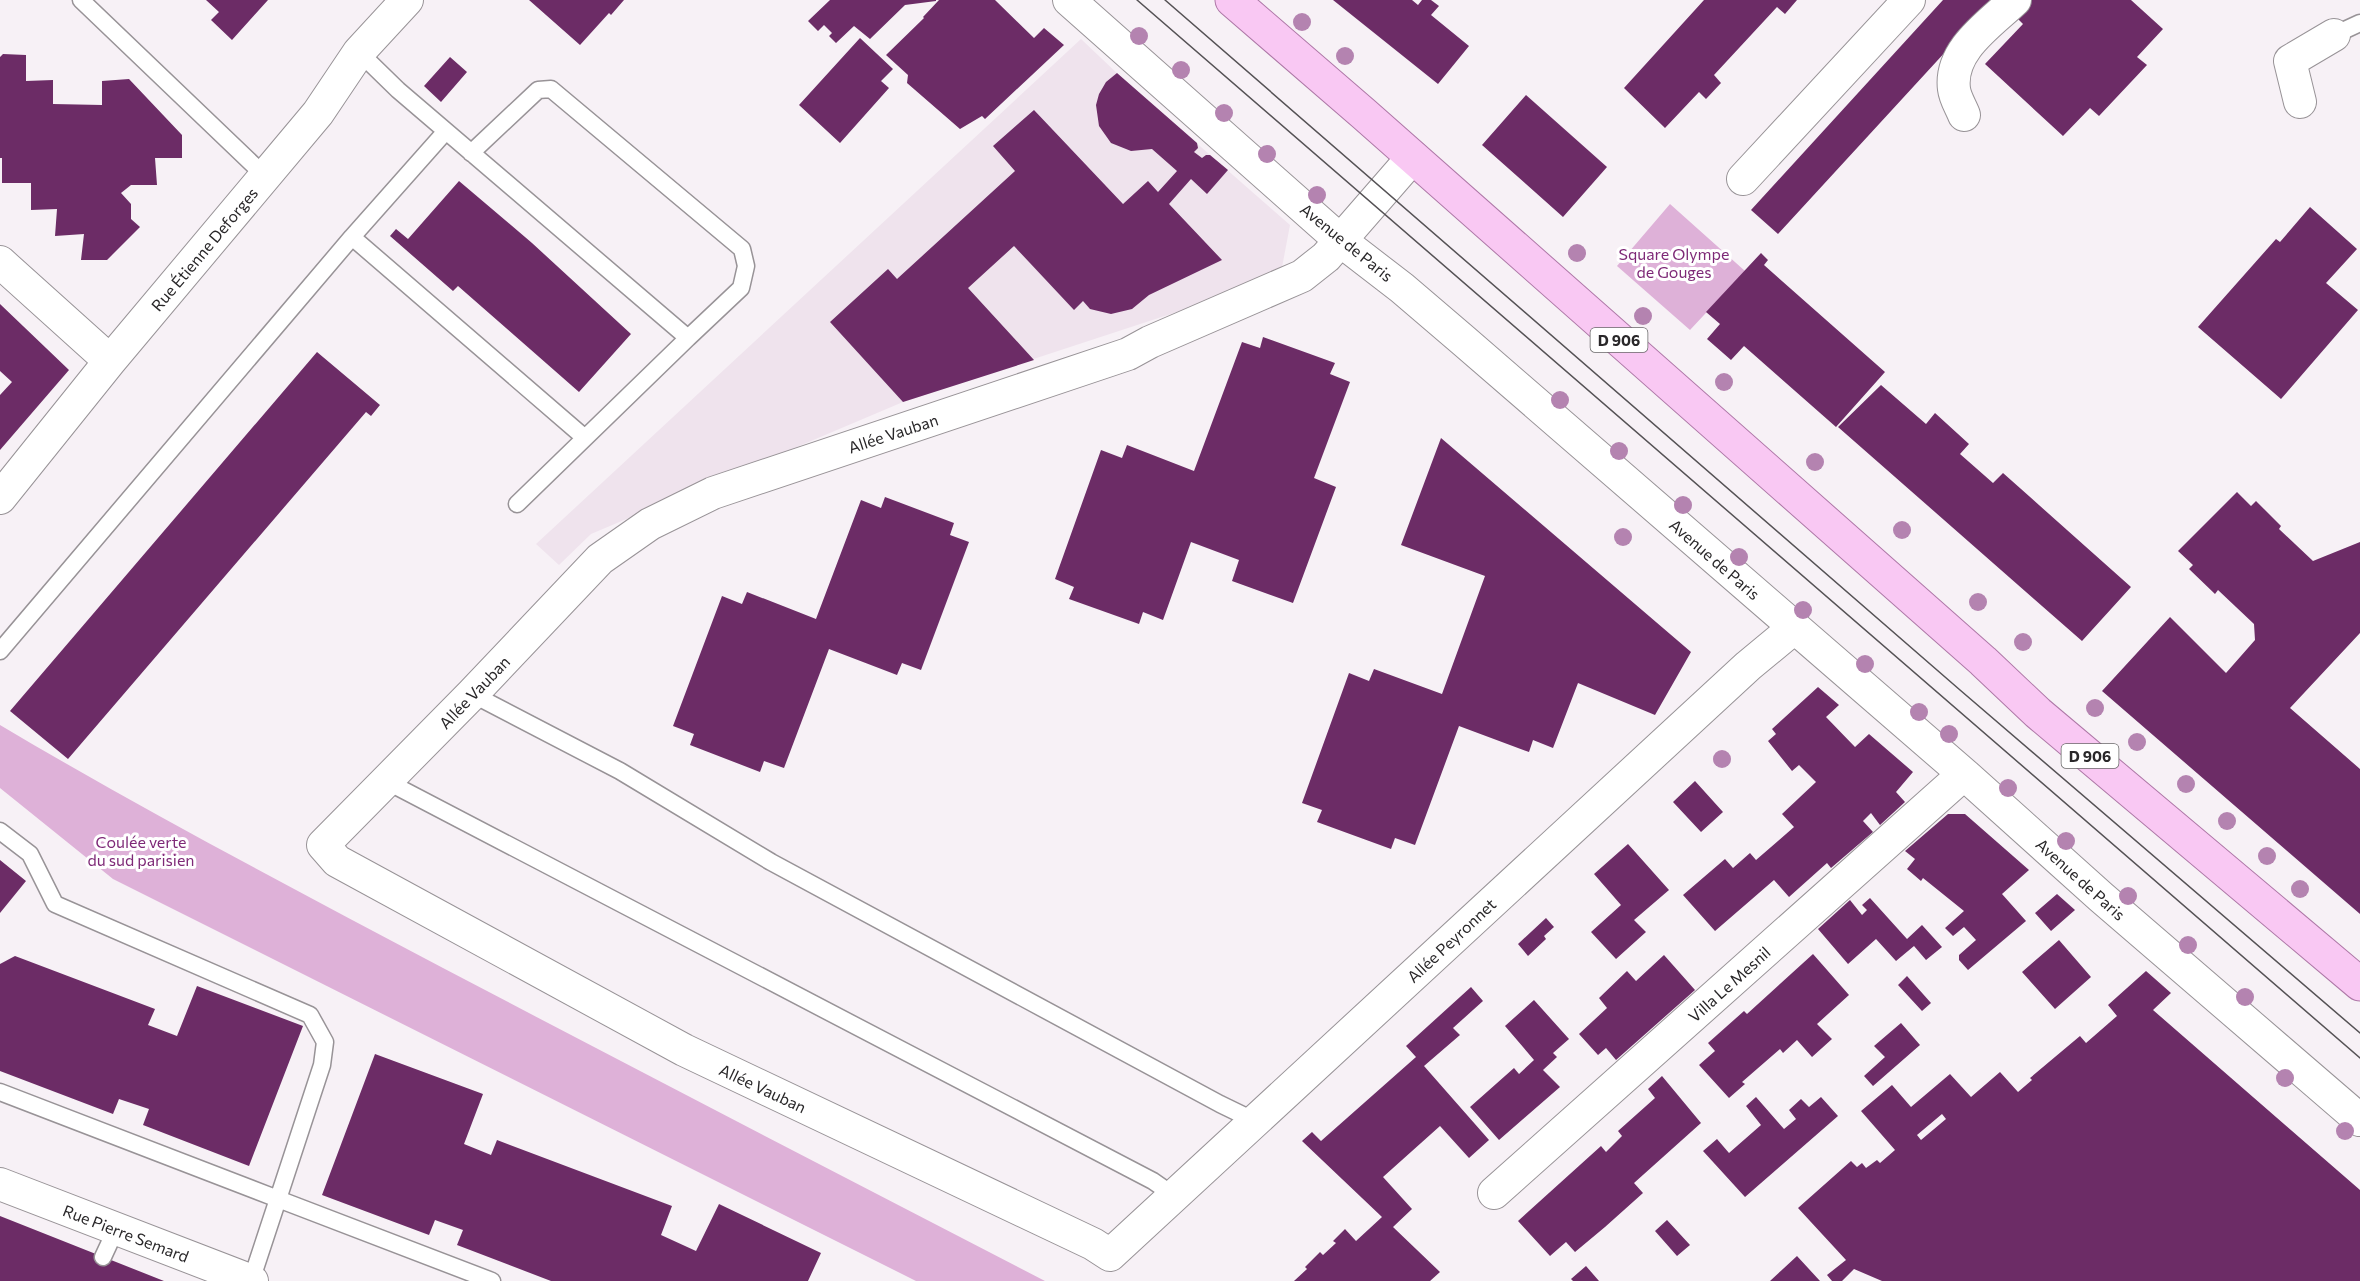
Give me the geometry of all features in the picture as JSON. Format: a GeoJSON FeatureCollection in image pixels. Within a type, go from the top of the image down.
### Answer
{"type":"FeatureCollection","features":[{"type":"Feature","properties":{"kind":"main road","name":"D 906"},"geometry":{"type":"LineString","coordinates":[[1232,0],[1413,157],[2038,712],[2360,984]]}},
{"type":"Feature","properties":{"kind":"street","name":"Rue Étienne Deforges"},"geometry":{"type":"LineString","coordinates":[[0,498],[110,361],[266,177],[318,112],[359,52],[407,0]]}},
{"type":"Feature","properties":{"kind":"street","name":"Avenue de Paris"},"geometry":{"type":"LineString","coordinates":[[1069,0],[1341,241],[1455,333],[1964,774],[2100,897],[2360,1120]]}},
{"type":"Feature","properties":{"kind":"street"},"geometry":{"type":"LineString","coordinates":[[1743,179],[1909,0]]}},
{"type":"Feature","properties":{"kind":"street"},"geometry":{"type":"LineString","coordinates":[[1964,115],[1954,90],[1955,69],[1965,47],[2015,0]]}},
{"type":"Feature","properties":{"kind":"street"},"geometry":{"type":"LineString","coordinates":[[2300,102],[2290,61],[2347,29]]}},
{"type":"Feature","properties":{"kind":"street","name":"Allée Vauban"},"geometry":{"type":"LineString","coordinates":[[1110,1255],[1093,1244],[684,1050],[337,861],[323,845],[472,694],[600,559],[650,524],[713,493],[1128,354],[1150,342],[1302,276],[1326,257],[1341,241],[1413,157]]}},
{"type":"Feature","properties":{"kind":"street"},"geometry":{"type":"LineString","coordinates":[[0,262],[110,361]]}},
{"type":"Feature","properties":{"kind":"street","name":"Allée Peyronnet"},"geometry":{"type":"LineString","coordinates":[[1110,1255],[1748,666],[1794,628]]}},
{"type":"Feature","properties":{"kind":"street","name":"Villa Le Mesnil"},"geometry":{"type":"LineString","coordinates":[[1494,1193],[1964,774]]}},
{"type":"Feature","properties":{"kind":"street","name":"Rue Pierre Semard"},"geometry":{"type":"LineString","coordinates":[[0,1184],[110,1243],[251,1281]]}},
{"type":"Feature","properties":{"kind":"lane"},"geometry":{"type":"LineString","coordinates":[[81,0],[266,177]]}},
{"type":"Feature","properties":{"kind":"lane"},"geometry":{"type":"LineString","coordinates":[[359,52],[398,90],[688,338]]}},
{"type":"Feature","properties":{"kind":"lane"},"geometry":{"type":"LineString","coordinates":[[471,153],[538,90],[551,89],[742,249],[746,266],[741,288],[518,504]]}},
{"type":"Feature","properties":{"kind":"lane"},"geometry":{"type":"LineString","coordinates":[[0,651],[352,237],[446,131]]}},
{"type":"Feature","properties":{"kind":"lane"},"geometry":{"type":"LineString","coordinates":[[352,237],[585,438]]}},
{"type":"Feature","properties":{"kind":"lane"},"geometry":{"type":"LineString","coordinates":[[472,694],[620,771],[771,862],[1255,1121]]}},
{"type":"Feature","properties":{"kind":"lane"},"geometry":{"type":"LineString","coordinates":[[386,781],[1143,1175],[1173,1195]]}},
{"type":"Feature","properties":{"kind":"lane"},"geometry":{"type":"LineString","coordinates":[[0,831],[30,854],[55,904],[310,1015],[325,1042],[322,1065],[251,1281]]}},
{"type":"Feature","properties":{"kind":"lane"},"geometry":{"type":"LineString","coordinates":[[0,1092],[492,1281]]}},
{"type":"Feature","properties":{"kind":"shaded area"},"geometry":{"type":"Polygon","coordinates":[[[1081,39],[1290,225],[1280,278],[903,402],[591,534],[559,565],[536,544],[1081,39]]]}},
{"type":"Feature","properties":{"kind":"green space","name":"Square Olympe de Gouges"},"geometry":{"type":"Polygon","coordinates":[[[1670,204],[1745,271],[1690,330],[1617,266],[1670,204]]]}},
{"type":"Feature","properties":{"kind":"green space","name":"Coulée verte du sud parisien"},"geometry":{"type":"Polygon","coordinates":[[[0,725],[165,819],[331,909],[1045,1281],[916,1281],[113,879],[0,788],[0,725]]]}},
{"type":"Feature","properties":{"kind":"building"},"geometry":{"type":"Polygon","coordinates":[[[206,0],[268,0],[232,40],[211,20],[219,12],[206,0]]]}},
{"type":"Feature","properties":{"kind":"building"},"geometry":{"type":"Polygon","coordinates":[[[529,0],[624,0],[580,45],[529,0]]]}},
{"type":"Feature","properties":{"kind":"building"},"geometry":{"type":"Polygon","coordinates":[[[830,0],[936,1],[905,5],[870,39],[854,26],[836,43],[829,36],[832,33],[824,25],[818,31],[808,21],[830,0]]]}},
{"type":"Feature","properties":{"kind":"building"},"geometry":{"type":"Polygon","coordinates":[[[939,0],[995,0],[1034,38],[1044,28],[1064,45],[985,119],[982,116],[960,129],[907,83],[908,75],[886,55],[939,0]]]}},
{"type":"Feature","properties":{"kind":"building"},"geometry":{"type":"Polygon","coordinates":[[[1333,0],[1412,0],[1418,5],[1422,0],[1431,0],[1439,6],[1431,15],[1469,46],[1438,84],[1333,0]]]}},
{"type":"Feature","properties":{"kind":"building"},"geometry":{"type":"Polygon","coordinates":[[[1704,0],[1797,0],[1785,14],[1777,7],[1714,75],[1721,83],[1706,99],[1699,92],[1665,128],[1624,88],[1704,0]]]}},
{"type":"Feature","properties":{"kind":"building"},"geometry":{"type":"Polygon","coordinates":[[[1943,0],[1993,0],[1778,234],[1751,210],[1943,0]]]}},
{"type":"Feature","properties":{"kind":"building"},"geometry":{"type":"Polygon","coordinates":[[[2030,0],[2131,0],[2163,29],[2137,57],[2147,65],[2099,116],[2090,108],[2063,136],[1985,64],[2023,24],[2015,16],[2030,0]]]}},
{"type":"Feature","properties":{"kind":"building"},"geometry":{"type":"Polygon","coordinates":[[[860,38],[893,69],[881,81],[889,88],[840,143],[799,105],[860,38]]]}},
{"type":"Feature","properties":{"kind":"building"},"geometry":{"type":"Polygon","coordinates":[[[3,54],[26,55],[26,81],[53,80],[53,104],[102,105],[102,81],[129,79],[182,135],[182,158],[155,158],[157,185],[131,185],[121,193],[131,204],[131,219],[140,227],[107,260],[81,260],[84,234],[55,236],[57,209],[31,210],[31,183],[2,183],[0,57],[3,54]]]}},
{"type":"Feature","properties":{"kind":"building"},"geometry":{"type":"Polygon","coordinates":[[[450,57],[467,72],[441,102],[424,86],[450,57]]]}},
{"type":"Feature","properties":{"kind":"building"},"geometry":{"type":"Polygon","coordinates":[[[1117,73],[1197,143],[1198,148],[1194,152],[1202,158],[1210,155],[1228,170],[1207,194],[1191,179],[1169,204],[1222,260],[1149,295],[1132,309],[1111,314],[1090,309],[1083,301],[1074,310],[1014,246],[968,288],[1034,360],[903,402],[830,322],[888,269],[897,279],[1015,171],[993,146],[1034,110],[1123,204],[1148,181],[1158,192],[1177,171],[1152,149],[1131,151],[1111,143],[1099,126],[1096,105],[1099,94],[1106,82],[1117,73]]]}},
{"type":"Feature","properties":{"kind":"building"},"geometry":{"type":"Polygon","coordinates":[[[1526,95],[1607,167],[1563,217],[1482,145],[1526,95]]]}},
{"type":"Feature","properties":{"kind":"building"},"geometry":{"type":"Polygon","coordinates":[[[459,181],[532,243],[631,334],[579,392],[458,286],[453,291],[390,236],[396,229],[408,239],[459,181]]]}},
{"type":"Feature","properties":{"kind":"building"},"geometry":{"type":"Polygon","coordinates":[[[2310,207],[2357,249],[2326,283],[2358,310],[2281,399],[2198,327],[2276,239],[2280,242],[2310,207]]]}},
{"type":"Feature","properties":{"kind":"building"},"geometry":{"type":"Polygon","coordinates":[[[1761,253],[1768,260],[1764,265],[1885,372],[1836,427],[1744,346],[1731,360],[1707,339],[1720,324],[1706,312],[1761,253]]]}},
{"type":"Feature","properties":{"kind":"building"},"geometry":{"type":"Polygon","coordinates":[[[0,304],[69,370],[0,450],[0,395],[12,382],[0,371],[0,304]]]}},
{"type":"Feature","properties":{"kind":"building"},"geometry":{"type":"Polygon","coordinates":[[[1263,337],[1335,363],[1330,374],[1350,382],[1314,478],[1336,487],[1293,603],[1232,581],[1239,560],[1191,542],[1163,620],[1143,612],[1139,624],[1069,599],[1074,587],[1055,579],[1101,450],[1122,458],[1127,445],[1194,471],[1242,342],[1260,348],[1263,337]]]}},
{"type":"Feature","properties":{"kind":"building"},"geometry":{"type":"Polygon","coordinates":[[[317,352],[380,405],[371,416],[366,412],[68,759],[10,711],[317,352]]]}},
{"type":"Feature","properties":{"kind":"building"},"geometry":{"type":"Polygon","coordinates":[[[1881,385],[1926,424],[1935,413],[1969,444],[1960,454],[1993,483],[2003,473],[2131,587],[2082,641],[1838,427],[1881,385]]]}},
{"type":"Feature","properties":{"kind":"building"},"geometry":{"type":"Polygon","coordinates":[[[1441,438],[1691,652],[1655,715],[1578,683],[1553,748],[1533,740],[1529,752],[1459,726],[1415,845],[1395,838],[1391,849],[1317,822],[1322,810],[1302,803],[1349,673],[1369,681],[1374,669],[1442,694],[1485,576],[1401,545],[1441,438]]]}},
{"type":"Feature","properties":{"kind":"building"},"geometry":{"type":"Polygon","coordinates":[[[2237,492],[2251,506],[2256,501],[2281,526],[2279,529],[2313,561],[2360,542],[2360,633],[2290,708],[2360,769],[2360,914],[2102,691],[2170,617],[2226,673],[2255,640],[2254,624],[2218,590],[2215,594],[2189,569],[2193,565],[2178,551],[2237,492]]]}},
{"type":"Feature","properties":{"kind":"building"},"geometry":{"type":"Polygon","coordinates":[[[885,497],[954,523],[950,535],[969,542],[921,670],[902,663],[897,675],[829,649],[784,768],[764,761],[760,772],[690,745],[694,734],[673,726],[722,596],[742,604],[747,592],[816,619],[861,500],[881,508],[885,497]]]}},
{"type":"Feature","properties":{"kind":"building"},"geometry":{"type":"Polygon","coordinates":[[[1818,687],[1839,705],[1826,717],[1855,747],[1869,734],[1913,772],[1896,792],[1905,802],[1880,825],[1871,813],[1863,821],[1873,832],[1831,868],[1827,863],[1789,897],[1774,880],[1715,931],[1683,895],[1725,859],[1733,868],[1750,853],[1756,860],[1794,827],[1782,814],[1816,782],[1799,765],[1792,771],[1768,741],[1776,734],[1772,729],[1818,687]]]}},
{"type":"Feature","properties":{"kind":"building"},"geometry":{"type":"Polygon","coordinates":[[[1695,781],[1723,812],[1701,832],[1673,802],[1695,781]]]}},
{"type":"Feature","properties":{"kind":"building"},"geometry":{"type":"Polygon","coordinates":[[[1948,814],[1965,814],[2029,870],[2002,894],[2026,921],[1968,970],[1959,960],[1959,955],[1976,940],[1964,927],[1953,936],[1945,928],[1964,911],[1923,878],[1921,881],[1907,869],[1915,859],[1905,851],[1948,814]]]}},
{"type":"Feature","properties":{"kind":"building"},"geometry":{"type":"Polygon","coordinates":[[[1628,844],[1669,890],[1634,920],[1646,932],[1616,959],[1591,932],[1621,905],[1594,874],[1628,844]]]}},
{"type":"Feature","properties":{"kind":"building"},"geometry":{"type":"Polygon","coordinates":[[[0,860],[26,881],[0,913],[0,860]]]}},
{"type":"Feature","properties":{"kind":"building"},"geometry":{"type":"Polygon","coordinates":[[[2057,894],[2075,910],[2051,931],[2035,913],[2057,894]]]}},
{"type":"Feature","properties":{"kind":"building"},"geometry":{"type":"Polygon","coordinates":[[[1870,898],[1907,939],[1922,925],[1942,947],[1926,960],[1914,946],[1896,961],[1876,939],[1848,964],[1818,929],[1850,900],[1862,915],[1867,910],[1862,905],[1870,898]]]}},
{"type":"Feature","properties":{"kind":"building"},"geometry":{"type":"Polygon","coordinates":[[[1546,918],[1554,927],[1544,936],[1546,939],[1528,956],[1518,944],[1546,918]]]}},
{"type":"Feature","properties":{"kind":"building"},"geometry":{"type":"Polygon","coordinates":[[[2059,940],[2091,977],[2055,1009],[2022,972],[2059,940]]]}},
{"type":"Feature","properties":{"kind":"building"},"geometry":{"type":"Polygon","coordinates":[[[1813,954],[1849,995],[1817,1024],[1832,1039],[1812,1057],[1797,1040],[1783,1053],[1780,1049],[1742,1082],[1745,1084],[1729,1098],[1699,1065],[1715,1051],[1708,1043],[1744,1011],[1747,1014],[1813,954]]]}},
{"type":"Feature","properties":{"kind":"building"},"geometry":{"type":"Polygon","coordinates":[[[1664,955],[1695,990],[1616,1060],[1606,1048],[1598,1055],[1579,1034],[1607,1008],[1599,998],[1627,971],[1636,981],[1664,955]]]}},
{"type":"Feature","properties":{"kind":"building"},"geometry":{"type":"Polygon","coordinates":[[[15,956],[155,1009],[148,1025],[177,1036],[197,986],[303,1026],[249,1166],[143,1125],[149,1109],[119,1099],[113,1114],[0,1071],[0,964],[15,956]]]}},
{"type":"Feature","properties":{"kind":"building"},"geometry":{"type":"Polygon","coordinates":[[[2146,971],[2171,993],[2153,1010],[2360,1190],[2360,1281],[1882,1281],[1854,1269],[1842,1281],[1832,1281],[1827,1275],[1846,1260],[1798,1208],[1851,1161],[1857,1167],[1862,1163],[1866,1168],[1877,1160],[1880,1163],[1895,1150],[1861,1111],[1892,1085],[1911,1107],[1950,1074],[1971,1097],[2000,1072],[2018,1092],[2032,1080],[2030,1078],[2080,1036],[2086,1043],[2117,1016],[2108,1005],[2146,971]],[[1942,1114],[1917,1135],[1921,1140],[1946,1119],[1942,1114]]]}},
{"type":"Feature","properties":{"kind":"building"},"geometry":{"type":"Polygon","coordinates":[[[1907,976],[1931,1003],[1922,1011],[1898,985],[1907,976]]]}},
{"type":"Feature","properties":{"kind":"building"},"geometry":{"type":"Polygon","coordinates":[[[1471,987],[1483,1001],[1453,1028],[1460,1035],[1424,1066],[1489,1140],[1469,1158],[1440,1126],[1383,1177],[1412,1209],[1393,1227],[1440,1272],[1430,1281],[1294,1281],[1320,1252],[1323,1255],[1336,1243],[1333,1241],[1345,1229],[1356,1241],[1382,1217],[1302,1141],[1312,1132],[1321,1141],[1416,1057],[1406,1046],[1471,987]]]}},
{"type":"Feature","properties":{"kind":"building"},"geometry":{"type":"Polygon","coordinates":[[[1534,1000],[1569,1039],[1553,1053],[1557,1057],[1543,1070],[1560,1087],[1499,1140],[1470,1107],[1514,1068],[1519,1074],[1534,1060],[1505,1026],[1534,1000]]]}},
{"type":"Feature","properties":{"kind":"building"},"geometry":{"type":"Polygon","coordinates":[[[1901,1023],[1920,1045],[1873,1086],[1864,1076],[1885,1057],[1874,1046],[1901,1023]]]}},
{"type":"Feature","properties":{"kind":"building"},"geometry":{"type":"Polygon","coordinates":[[[375,1054],[483,1094],[464,1144],[491,1155],[497,1140],[672,1206],[661,1235],[696,1251],[719,1204],[821,1253],[808,1281],[551,1281],[457,1245],[463,1230],[435,1220],[429,1235],[322,1195],[375,1054]]]}},
{"type":"Feature","properties":{"kind":"building"},"geometry":{"type":"Polygon","coordinates":[[[1662,1076],[1701,1123],[1634,1183],[1643,1193],[1605,1227],[1575,1252],[1566,1242],[1550,1256],[1518,1221],[1601,1146],[1606,1152],[1622,1136],[1618,1131],[1655,1098],[1648,1089],[1662,1076]]]}},
{"type":"Feature","properties":{"kind":"building"},"geometry":{"type":"Polygon","coordinates":[[[1756,1097],[1784,1129],[1796,1119],[1789,1110],[1801,1099],[1809,1107],[1821,1097],[1838,1116],[1745,1197],[1703,1151],[1717,1139],[1729,1153],[1761,1125],[1746,1106],[1756,1097]]]}},
{"type":"Feature","properties":{"kind":"building"},"geometry":{"type":"Polygon","coordinates":[[[0,1216],[164,1281],[0,1281],[0,1216]]]}},
{"type":"Feature","properties":{"kind":"building"},"geometry":{"type":"Polygon","coordinates":[[[1667,1220],[1690,1245],[1677,1256],[1655,1231],[1667,1220]]]}},
{"type":"Feature","properties":{"kind":"building"},"geometry":{"type":"Polygon","coordinates":[[[1797,1256],[1820,1281],[1770,1281],[1797,1256]]]}},
{"type":"Feature","properties":{"kind":"building"},"geometry":{"type":"Polygon","coordinates":[[[1586,1266],[1599,1281],[1573,1281],[1571,1279],[1586,1266]]]}},
{"type":"Feature","properties":{"kind":"tram line"},"geometry":{"type":"LineString","coordinates":[[1137,0],[2360,1058]]}},
{"type":"Feature","properties":{"kind":"tram line"},"geometry":{"type":"LineString","coordinates":[[1165,0],[1960,690],[2360,1033]]}}]}
